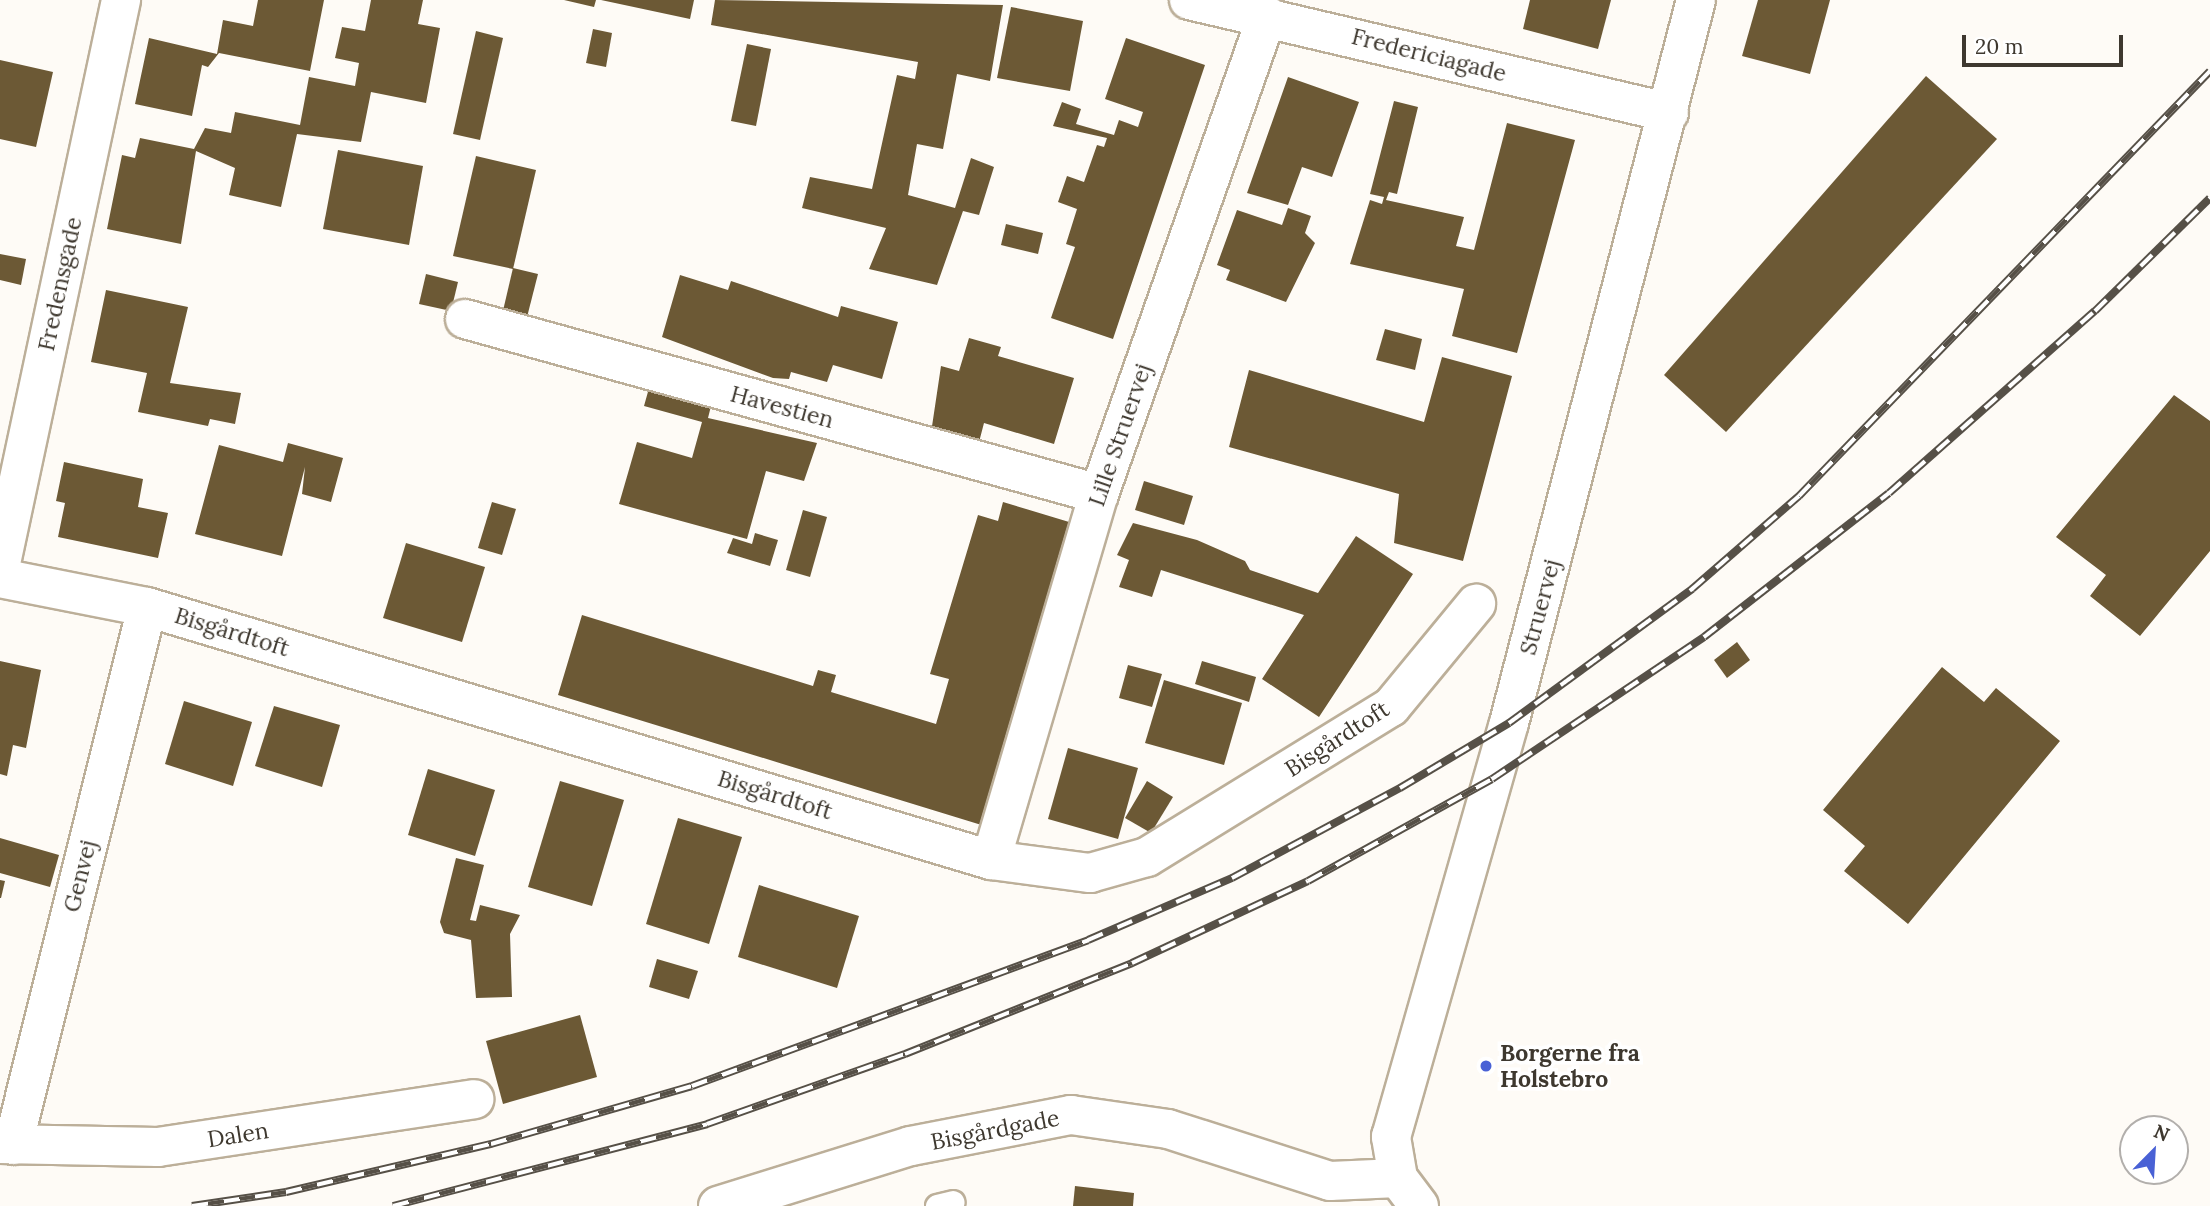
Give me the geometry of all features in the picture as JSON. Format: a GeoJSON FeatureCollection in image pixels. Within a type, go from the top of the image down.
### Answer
{"type":"FeatureCollection","features":[{"type":"Feature","properties":{"kind":"street","name":"Fredensgade"},"geometry":{"type":"LineString","coordinates":[[0,568],[121,0]]}},
{"type":"Feature","properties":{"kind":"street","name":"Fredericiagade"},"geometry":{"type":"LineString","coordinates":[[1189,0],[1267,16],[1669,113]]}},
{"type":"Feature","properties":{"kind":"street","name":"Struervej"},"geometry":{"type":"LineString","coordinates":[[1409,1192],[1391,1137],[1509,723],[1669,113],[1696,0]]}},
{"type":"Feature","properties":{"kind":"street","name":"Lille Struervej"},"geometry":{"type":"LineString","coordinates":[[991,860],[1099,494],[1267,16]]}},
{"type":"Feature","properties":{"kind":"street","name":"Havestien"},"geometry":{"type":"LineString","coordinates":[[465,319],[1099,494]]}},
{"type":"Feature","properties":{"kind":"street","name":"Bisgårdtoft"},"geometry":{"type":"LineString","coordinates":[[0,578],[147,607],[991,860],[1090,873],[1147,857],[1391,707],[1476,604]]}},
{"type":"Feature","properties":{"kind":"street","name":"Genvej"},"geometry":{"type":"LineString","coordinates":[[7,1144],[147,607]]}},
{"type":"Feature","properties":{"kind":"street","name":"Dalen"},"geometry":{"type":"LineString","coordinates":[[7,1144],[158,1147],[474,1099]]}},
{"type":"Feature","properties":{"kind":"street","name":"Bisgårdgade"},"geometry":{"type":"LineString","coordinates":[[718,1206],[911,1146],[1071,1115],[1168,1129],[1331,1181],[1409,1192]]}},
{"type":"Feature","properties":{"kind":"building"},"geometry":{"type":"Polygon","coordinates":[[[258,0],[324,0],[310,71],[219,53],[208,67],[202,65],[192,116],[135,104],[149,38],[217,54],[223,20],[253,26],[258,0]]]}},
{"type":"Feature","properties":{"kind":"building"},"geometry":{"type":"Polygon","coordinates":[[[371,0],[423,0],[418,24],[440,28],[426,103],[371,92],[361,142],[297,134],[281,207],[229,195],[235,168],[196,151],[181,244],[107,229],[122,155],[135,158],[140,138],[194,149],[205,128],[231,133],[235,112],[300,125],[309,77],[355,86],[359,63],[335,58],[342,27],[365,31],[371,0]]]}},
{"type":"Feature","properties":{"kind":"building"},"geometry":{"type":"Polygon","coordinates":[[[564,0],[596,0],[594,7],[564,0]]]}},
{"type":"Feature","properties":{"kind":"building"},"geometry":{"type":"Polygon","coordinates":[[[601,0],[694,0],[690,19],[601,0]]]}},
{"type":"Feature","properties":{"kind":"building"},"geometry":{"type":"Polygon","coordinates":[[[715,0],[1003,5],[990,81],[957,74],[943,149],[917,144],[908,195],[955,208],[971,158],[994,167],[979,215],[963,211],[937,285],[869,269],[886,228],[802,208],[810,177],[872,189],[897,75],[915,79],[918,62],[711,25],[715,0]]]}},
{"type":"Feature","properties":{"kind":"building"},"geometry":{"type":"Polygon","coordinates":[[[1530,0],[1611,0],[1598,49],[1523,29],[1530,0]]]}},
{"type":"Feature","properties":{"kind":"building"},"geometry":{"type":"Polygon","coordinates":[[[1758,0],[1830,0],[1810,74],[1742,56],[1758,0]]]}},
{"type":"Feature","properties":{"kind":"building"},"geometry":{"type":"Polygon","coordinates":[[[1011,7],[1083,21],[1070,91],[997,78],[1011,7]]]}},
{"type":"Feature","properties":{"kind":"building"},"geometry":{"type":"Polygon","coordinates":[[[593,29],[612,33],[606,67],[586,63],[593,29]]]}},
{"type":"Feature","properties":{"kind":"building"},"geometry":{"type":"Polygon","coordinates":[[[476,31],[503,38],[480,140],[453,134],[476,31]]]}},
{"type":"Feature","properties":{"kind":"building"},"geometry":{"type":"Polygon","coordinates":[[[1126,38],[1205,65],[1113,339],[1051,318],[1075,247],[1066,244],[1077,209],[1058,202],[1067,176],[1084,182],[1097,145],[1104,147],[1107,138],[1053,126],[1062,102],[1081,109],[1076,124],[1114,135],[1119,120],[1138,127],[1143,112],[1105,99],[1126,38]]]}},
{"type":"Feature","properties":{"kind":"building"},"geometry":{"type":"Polygon","coordinates":[[[747,44],[771,49],[756,126],[731,121],[747,44]]]}},
{"type":"Feature","properties":{"kind":"building"},"geometry":{"type":"Polygon","coordinates":[[[0,60],[53,72],[36,147],[0,139],[0,60]]]}},
{"type":"Feature","properties":{"kind":"building"},"geometry":{"type":"Polygon","coordinates":[[[1926,76],[1997,139],[1726,432],[1664,375],[1926,76]]]}},
{"type":"Feature","properties":{"kind":"building"},"geometry":{"type":"Polygon","coordinates":[[[1288,77],[1359,102],[1332,177],[1302,167],[1288,205],[1247,193],[1288,77]]]}},
{"type":"Feature","properties":{"kind":"building"},"geometry":{"type":"Polygon","coordinates":[[[1394,101],[1418,107],[1397,194],[1389,192],[1386,200],[1464,217],[1456,246],[1474,250],[1507,123],[1575,140],[1517,353],[1452,336],[1464,289],[1350,264],[1370,200],[1382,204],[1384,197],[1370,194],[1394,101]]]}},
{"type":"Feature","properties":{"kind":"building"},"geometry":{"type":"Polygon","coordinates":[[[338,150],[423,166],[409,245],[323,229],[338,150]]]}},
{"type":"Feature","properties":{"kind":"building"},"geometry":{"type":"Polygon","coordinates":[[[476,156],[536,170],[513,269],[453,256],[476,156]]]}},
{"type":"Feature","properties":{"kind":"building"},"geometry":{"type":"Polygon","coordinates":[[[1288,208],[1311,216],[1305,233],[1315,243],[1286,302],[1226,280],[1230,270],[1217,265],[1237,210],[1282,225],[1288,208]]]}},
{"type":"Feature","properties":{"kind":"building"},"geometry":{"type":"Polygon","coordinates":[[[1006,224],[1043,233],[1038,254],[1001,245],[1006,224]]]}},
{"type":"Feature","properties":{"kind":"building"},"geometry":{"type":"Polygon","coordinates":[[[0,254],[26,259],[21,285],[0,280],[0,254]]]}},
{"type":"Feature","properties":{"kind":"building"},"geometry":{"type":"Polygon","coordinates":[[[513,268],[538,274],[526,321],[502,315],[513,268]]]}},
{"type":"Feature","properties":{"kind":"building"},"geometry":{"type":"Polygon","coordinates":[[[426,274],[458,282],[451,311],[419,304],[426,274]]]}},
{"type":"Feature","properties":{"kind":"building"},"geometry":{"type":"Polygon","coordinates":[[[680,275],[728,290],[731,281],[838,317],[841,306],[898,322],[882,379],[833,365],[827,382],[791,372],[789,379],[773,378],[662,337],[680,275]]]}},
{"type":"Feature","properties":{"kind":"building"},"geometry":{"type":"Polygon","coordinates":[[[106,290],[188,307],[170,383],[241,393],[235,424],[210,419],[208,426],[138,412],[147,373],[91,362],[106,290]]]}},
{"type":"Feature","properties":{"kind":"building"},"geometry":{"type":"Polygon","coordinates":[[[1385,329],[1422,339],[1415,370],[1376,360],[1385,329]]]}},
{"type":"Feature","properties":{"kind":"building"},"geometry":{"type":"Polygon","coordinates":[[[969,338],[1001,347],[998,356],[1074,378],[1054,444],[984,423],[978,446],[931,433],[941,366],[959,371],[969,338]]]}},
{"type":"Feature","properties":{"kind":"building"},"geometry":{"type":"Polygon","coordinates":[[[1442,357],[1512,376],[1463,561],[1394,543],[1399,494],[1229,447],[1249,370],[1424,422],[1442,357]]]}},
{"type":"Feature","properties":{"kind":"building"},"geometry":{"type":"Polygon","coordinates":[[[651,381],[713,398],[708,418],[817,443],[804,481],[766,471],[747,539],[619,504],[637,442],[692,458],[702,422],[644,406],[651,381]]]}},
{"type":"Feature","properties":{"kind":"building"},"geometry":{"type":"Polygon","coordinates":[[[2174,395],[2210,421],[2210,551],[2140,636],[2090,596],[2106,575],[2056,537],[2174,395]]]}},
{"type":"Feature","properties":{"kind":"building"},"geometry":{"type":"Polygon","coordinates":[[[288,443],[343,458],[331,502],[302,494],[305,467],[282,556],[195,534],[219,445],[283,462],[288,443]]]}},
{"type":"Feature","properties":{"kind":"building"},"geometry":{"type":"Polygon","coordinates":[[[64,462],[143,479],[138,507],[168,513],[158,558],[58,537],[65,503],[56,501],[64,462]]]}},
{"type":"Feature","properties":{"kind":"building"},"geometry":{"type":"Polygon","coordinates":[[[1144,481],[1193,496],[1184,525],[1135,510],[1144,481]]]}},
{"type":"Feature","properties":{"kind":"building"},"geometry":{"type":"Polygon","coordinates":[[[492,502],[516,509],[502,555],[478,548],[492,502]]]}},
{"type":"Feature","properties":{"kind":"building"},"geometry":{"type":"Polygon","coordinates":[[[1003,502],[1079,525],[988,827],[558,695],[582,615],[813,686],[818,670],[836,675],[831,692],[936,724],[949,679],[930,674],[978,515],[998,521],[1003,502]]]}},
{"type":"Feature","properties":{"kind":"building"},"geometry":{"type":"Polygon","coordinates":[[[803,510],[827,517],[810,577],[786,570],[803,510]]]}},
{"type":"Feature","properties":{"kind":"building"},"geometry":{"type":"Polygon","coordinates":[[[1133,523],[1197,540],[1245,561],[1250,570],[1318,593],[1356,536],[1413,574],[1319,717],[1262,679],[1304,615],[1161,570],[1152,597],[1119,587],[1129,560],[1117,555],[1133,523]]]}},
{"type":"Feature","properties":{"kind":"building"},"geometry":{"type":"Polygon","coordinates":[[[755,533],[778,540],[770,566],[727,553],[733,538],[752,544],[755,533]]]}},
{"type":"Feature","properties":{"kind":"building"},"geometry":{"type":"Polygon","coordinates":[[[406,543],[485,567],[462,642],[383,618],[406,543]]]}},
{"type":"Feature","properties":{"kind":"building"},"geometry":{"type":"Polygon","coordinates":[[[1737,642],[1750,660],[1727,678],[1714,660],[1737,642]]]}},
{"type":"Feature","properties":{"kind":"building"},"geometry":{"type":"Polygon","coordinates":[[[0,661],[41,670],[26,748],[13,745],[7,776],[0,774],[0,661]]]}},
{"type":"Feature","properties":{"kind":"building"},"geometry":{"type":"Polygon","coordinates":[[[1202,661],[1256,677],[1249,702],[1195,684],[1202,661]]]}},
{"type":"Feature","properties":{"kind":"building"},"geometry":{"type":"Polygon","coordinates":[[[1128,665],[1162,674],[1152,707],[1119,698],[1128,665]]]}},
{"type":"Feature","properties":{"kind":"building"},"geometry":{"type":"Polygon","coordinates":[[[1942,667],[1984,702],[1996,688],[2060,741],[1908,924],[1844,871],[1865,846],[1823,810],[1942,667]]]}},
{"type":"Feature","properties":{"kind":"building"},"geometry":{"type":"Polygon","coordinates":[[[1164,680],[1242,703],[1224,765],[1145,743],[1164,680]]]}},
{"type":"Feature","properties":{"kind":"building"},"geometry":{"type":"Polygon","coordinates":[[[184,701],[252,722],[233,786],[165,764],[184,701]]]}},
{"type":"Feature","properties":{"kind":"building"},"geometry":{"type":"Polygon","coordinates":[[[274,706],[340,725],[322,787],[255,766],[274,706]]]}},
{"type":"Feature","properties":{"kind":"building"},"geometry":{"type":"Polygon","coordinates":[[[1068,748],[1138,768],[1118,839],[1048,819],[1068,748]]]}},
{"type":"Feature","properties":{"kind":"building"},"geometry":{"type":"Polygon","coordinates":[[[428,769],[495,790],[475,856],[408,835],[428,769]]]}},
{"type":"Feature","properties":{"kind":"building"},"geometry":{"type":"Polygon","coordinates":[[[560,781],[624,800],[592,906],[528,887],[560,781]]]}},
{"type":"Feature","properties":{"kind":"building"},"geometry":{"type":"Polygon","coordinates":[[[1147,781],[1173,797],[1151,833],[1125,818],[1147,781]]]}},
{"type":"Feature","properties":{"kind":"building"},"geometry":{"type":"Polygon","coordinates":[[[678,818],[742,837],[709,944],[646,924],[678,818]]]}},
{"type":"Feature","properties":{"kind":"building"},"geometry":{"type":"Polygon","coordinates":[[[0,838],[59,855],[50,887],[0,873],[0,838]]]}},
{"type":"Feature","properties":{"kind":"building"},"geometry":{"type":"Polygon","coordinates":[[[456,858],[484,865],[470,920],[476,921],[480,905],[520,915],[510,934],[512,997],[476,998],[471,940],[444,933],[440,922],[456,858]]]}},
{"type":"Feature","properties":{"kind":"building"},"geometry":{"type":"Polygon","coordinates":[[[0,880],[5,881],[1,898],[0,898],[0,880]]]}},
{"type":"Feature","properties":{"kind":"building"},"geometry":{"type":"Polygon","coordinates":[[[759,885],[859,916],[837,988],[738,957],[759,885]]]}},
{"type":"Feature","properties":{"kind":"building"},"geometry":{"type":"Polygon","coordinates":[[[657,959],[698,971],[689,999],[649,987],[657,959]]]}},
{"type":"Feature","properties":{"kind":"building"},"geometry":{"type":"Polygon","coordinates":[[[580,1015],[597,1077],[503,1104],[486,1041],[580,1015]]]}},
{"type":"Feature","properties":{"kind":"building"},"geometry":{"type":"Polygon","coordinates":[[[1075,1186],[1134,1193],[1133,1206],[1073,1206],[1075,1186]]]}},
{"type":"Feature","properties":{"kind":"railway"},"geometry":{"type":"LineString","coordinates":[[192,1206],[286,1192],[491,1144],[692,1086],[1088,940],[1232,878],[1400,788],[1509,723],[1692,589],[1799,496],[2210,71]]}},
{"type":"Feature","properties":{"kind":"railway"},"geometry":{"type":"LineString","coordinates":[[393,1206],[707,1124],[905,1054],[1132,963],[1308,881],[1492,779],[1704,637],[1889,493],[2095,311],[2210,198]]}},
{"type":"Feature","properties":{"kind":"place","name":"Borgerne fra Holstebro"},"geometry":{"type":"Point","coordinates":[1486,1066]}}]}
